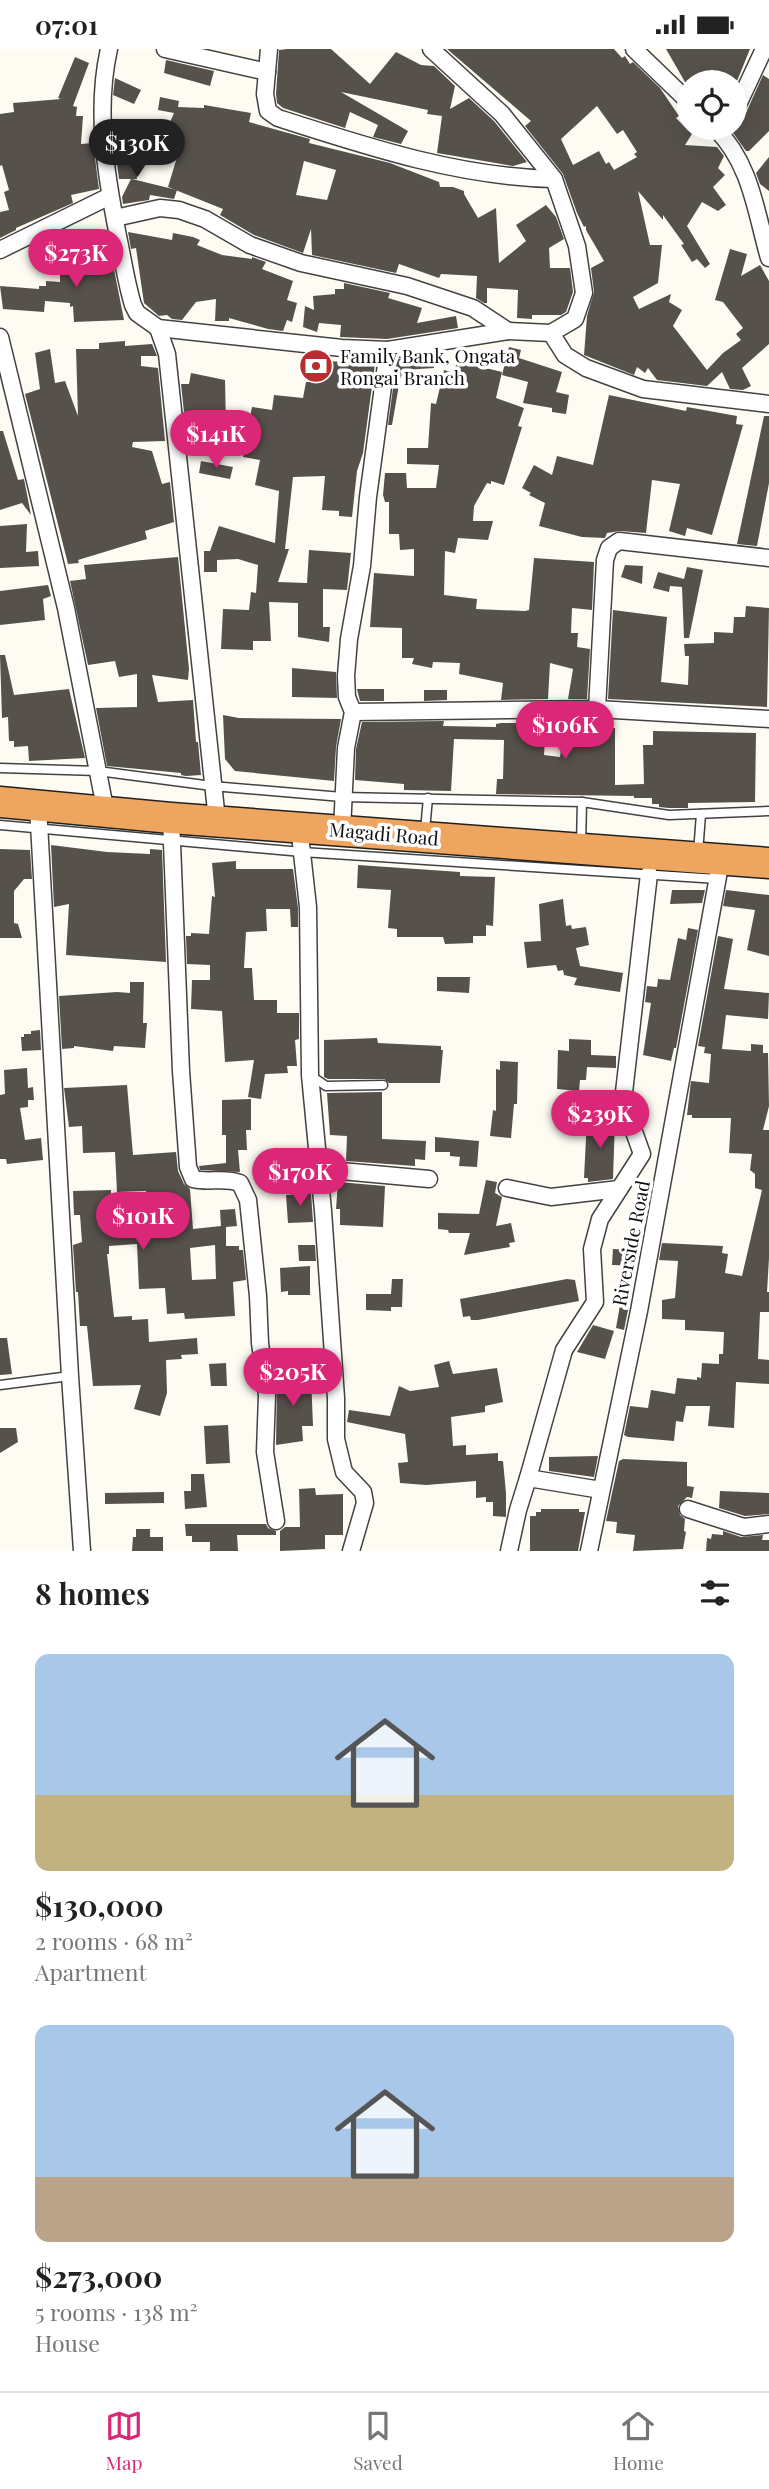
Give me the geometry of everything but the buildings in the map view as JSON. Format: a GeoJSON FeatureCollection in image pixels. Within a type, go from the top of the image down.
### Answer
{"type":"FeatureCollection","features":[{"type":"Feature","properties":{"kind":"highway","name":"Magadi Road"},"geometry":{"type":"LineString","coordinates":[[0,802],[38,816],[106,813],[171,829],[216,820],[300,839],[342,830],[581,849],[713,866],[769,859]]}},
{"type":"Feature","properties":{"kind":"street"},"geometry":{"type":"LineString","coordinates":[[109,49],[105,67],[102,117],[107,179],[133,305],[137,313],[158,327],[342,348],[388,350],[508,331],[551,333],[575,319],[584,293],[577,246],[554,179],[502,114],[431,49]]}},
{"type":"Feature","properties":{"kind":"street"},"geometry":{"type":"LineString","coordinates":[[164,49],[267,72]]}},
{"type":"Feature","properties":{"kind":"street"},"geometry":{"type":"LineString","coordinates":[[269,49],[265,94],[268,111],[278,118],[421,161],[513,178],[554,179]]}},
{"type":"Feature","properties":{"kind":"street"},"geometry":{"type":"LineString","coordinates":[[634,49],[677,90]]}},
{"type":"Feature","properties":{"kind":"street"},"geometry":{"type":"LineString","coordinates":[[747,85],[764,49]]}},
{"type":"Feature","properties":{"kind":"street"},"geometry":{"type":"LineString","coordinates":[[726,140],[750,183],[769,258]]}},
{"type":"Feature","properties":{"kind":"street"},"geometry":{"type":"LineString","coordinates":[[0,250],[110,196]]}},
{"type":"Feature","properties":{"kind":"street"},"geometry":{"type":"LineString","coordinates":[[115,218],[160,208],[179,210],[205,219],[250,245],[301,263],[407,286],[473,308],[508,331]]}},
{"type":"Feature","properties":{"kind":"street"},"geometry":{"type":"LineString","coordinates":[[158,327],[167,353],[216,820]]}},
{"type":"Feature","properties":{"kind":"street"},"geometry":{"type":"LineString","coordinates":[[551,333],[565,355],[586,368],[643,389],[769,404]]}},
{"type":"Feature","properties":{"kind":"street"},"geometry":{"type":"LineString","coordinates":[[0,337],[66,608],[106,813]]}},
{"type":"Feature","properties":{"kind":"street"},"geometry":{"type":"LineString","coordinates":[[342,830],[346,748],[353,712],[347,697],[349,639],[362,566],[368,497],[388,350]]}},
{"type":"Feature","properties":{"kind":"street"},"geometry":{"type":"LineString","coordinates":[[597,709],[605,560],[609,548],[620,541],[769,558]]}},
{"type":"Feature","properties":{"kind":"street"},"geometry":{"type":"LineString","coordinates":[[353,712],[597,709],[769,719]]}},
{"type":"Feature","properties":{"kind":"street"},"geometry":{"type":"LineString","coordinates":[[38,816],[82,1551]]}},
{"type":"Feature","properties":{"kind":"street"},"geometry":{"type":"LineString","coordinates":[[171,829],[181,1071],[188,1167],[193,1179],[203,1182],[233,1180],[240,1183],[245,1190],[267,1395],[265,1452],[275,1521]]}},
{"type":"Feature","properties":{"kind":"street"},"geometry":{"type":"LineString","coordinates":[[300,839],[308,907],[310,1075],[336,1398],[336,1439],[344,1472],[363,1492],[365,1503],[351,1551]]}},
{"type":"Feature","properties":{"kind":"street","name":"Riverside Road"},"geometry":{"type":"LineString","coordinates":[[589,1551],[642,1298],[713,866]]}},
{"type":"Feature","properties":{"kind":"street"},"geometry":{"type":"LineString","coordinates":[[509,1551],[564,1350],[595,1301],[592,1249],[600,1219],[642,1154],[623,1101],[649,874]]}},
{"type":"Feature","properties":{"kind":"street"},"geometry":{"type":"LineString","coordinates":[[319,1169],[429,1179]]}},
{"type":"Feature","properties":{"kind":"street"},"geometry":{"type":"LineString","coordinates":[[507,1188],[551,1198],[620,1189]]}},
{"type":"Feature","properties":{"kind":"street"},"geometry":{"type":"LineString","coordinates":[[528,1478],[601,1490]]}},
{"type":"Feature","properties":{"kind":"street"},"geometry":{"type":"LineString","coordinates":[[688,1509],[744,1527],[769,1524]]}},
{"type":"Feature","properties":{"kind":"lane"},"geometry":{"type":"LineString","coordinates":[[0,768],[97,771],[212,786],[342,797],[582,802],[640,812],[701,814],[769,811]]}},
{"type":"Feature","properties":{"kind":"lane"},"geometry":{"type":"LineString","coordinates":[[424,837],[428,798]]}},
{"type":"Feature","properties":{"kind":"lane"},"geometry":{"type":"LineString","coordinates":[[581,849],[582,802]]}},
{"type":"Feature","properties":{"kind":"lane"},"geometry":{"type":"LineString","coordinates":[[0,825],[38,816],[649,874],[713,866],[701,814]]}},
{"type":"Feature","properties":{"kind":"lane"},"geometry":{"type":"LineString","coordinates":[[310,1075],[326,1086],[383,1085]]}},
{"type":"Feature","properties":{"kind":"lane"},"geometry":{"type":"LineString","coordinates":[[0,1385],[70,1376]]}},
{"type":"Feature","properties":{"kind":"place","name":"Family Bank, Ongata Rongai Branch"},"geometry":{"type":"Point","coordinates":[316,366]}}]}
